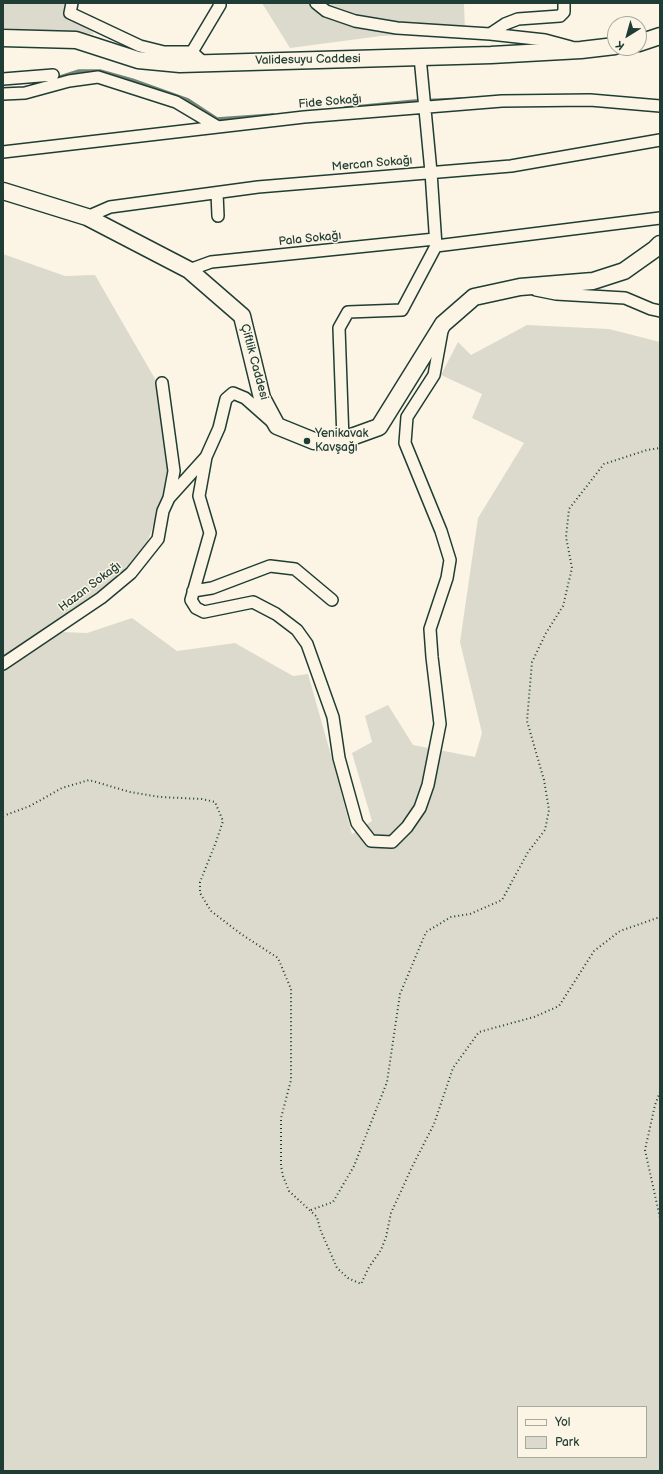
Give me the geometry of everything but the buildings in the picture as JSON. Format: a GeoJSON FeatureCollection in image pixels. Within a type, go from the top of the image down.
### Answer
{"type":"FeatureCollection","features":[{"type":"Feature","properties":{"kind":"street"},"geometry":{"type":"LineString","coordinates":[[72,3],[70,13],[140,46],[164,52],[198,57],[220,5],[219,3]]}},
{"type":"Feature","properties":{"kind":"street"},"geometry":{"type":"LineString","coordinates":[[316,3],[326,11],[355,21],[397,28],[490,34],[545,40],[581,50]]}},
{"type":"Feature","properties":{"kind":"street"},"geometry":{"type":"LineString","coordinates":[[490,34],[505,24],[518,18],[560,16],[564,12],[564,3]]}},
{"type":"Feature","properties":{"kind":"street"},"geometry":{"type":"LineString","coordinates":[[647,40],[660,36]]}},
{"type":"Feature","properties":{"kind":"street","name":"Validesuyu Caddesi"},"geometry":{"type":"LineString","coordinates":[[3,38],[76,40],[138,60],[180,64],[198,57],[420,57],[581,50],[607,47]]}},
{"type":"Feature","properties":{"kind":"street"},"geometry":{"type":"LineString","coordinates":[[343,440],[340,328],[348,312],[402,310],[436,242],[420,57]]}},
{"type":"Feature","properties":{"kind":"street"},"geometry":{"type":"LineString","coordinates":[[3,79],[53,74]]}},
{"type":"Feature","properties":{"kind":"street"},"geometry":{"type":"LineString","coordinates":[[3,94],[25,93],[69,81],[98,77],[176,102],[218,127]]}},
{"type":"Feature","properties":{"kind":"street","name":"Fide Sokağı"},"geometry":{"type":"LineString","coordinates":[[3,152],[425,102],[590,100],[660,106]]}},
{"type":"Feature","properties":{"kind":"street","name":"Mercan Sokağı"},"geometry":{"type":"LineString","coordinates":[[87,217],[110,207],[258,187],[511,166],[660,140]]}},
{"type":"Feature","properties":{"kind":"street","name":"Çiftlik Caddesi"},"geometry":{"type":"LineString","coordinates":[[3,191],[87,217],[189,270],[242,316],[262,398],[277,426]]}},
{"type":"Feature","properties":{"kind":"street"},"geometry":{"type":"LineString","coordinates":[[216,193],[218,216]]}},
{"type":"Feature","properties":{"kind":"street","name":"Pala Sokağı"},"geometry":{"type":"LineString","coordinates":[[189,270],[211,262],[436,242],[660,218]]}},
{"type":"Feature","properties":{"kind":"street"},"geometry":{"type":"LineString","coordinates":[[277,426],[314,441],[343,440],[379,427],[443,324],[474,297],[520,286],[593,281],[624,271],[655,250],[660,244]]}},
{"type":"Feature","properties":{"kind":"street"},"geometry":{"type":"LineString","coordinates":[[520,286],[556,294],[625,298],[651,309],[660,311]]}},
{"type":"Feature","properties":{"kind":"street"},"geometry":{"type":"LineString","coordinates":[[206,457],[199,496],[210,533],[191,600],[196,608],[204,612],[253,602],[276,614],[300,635],[307,644],[333,716],[339,758],[357,823],[371,841],[392,842],[407,827],[420,808],[428,786],[440,724],[430,629],[447,578],[450,560],[441,531],[405,443],[407,417],[434,375],[443,324]]}},
{"type":"Feature","properties":{"kind":"street"},"geometry":{"type":"LineString","coordinates":[[162,382],[174,471],[169,498]]}},
{"type":"Feature","properties":{"kind":"street","name":"Hazan Sokağı"},"geometry":{"type":"LineString","coordinates":[[3,664],[101,598],[131,573],[158,538],[163,511],[169,498],[206,457],[219,428],[226,399],[233,393],[245,398],[277,426]]}},
{"type":"Feature","properties":{"kind":"street"},"geometry":{"type":"LineString","coordinates":[[193,591],[212,588],[270,566],[295,569],[332,600]]}},
{"type":"Feature","properties":{"kind":"path"},"geometry":{"type":"LineString","coordinates":[[311,1210],[333,1202],[354,1166],[387,1082],[400,994],[426,932],[452,917],[470,914],[502,900],[528,852],[545,830],[548,810],[545,788],[527,721],[532,662],[546,633],[563,606],[572,568],[566,537],[569,509],[604,464],[647,450],[660,448]]}},
{"type":"Feature","properties":{"kind":"path"},"geometry":{"type":"LineString","coordinates":[[3,816],[30,806],[62,788],[89,780],[130,792],[160,797],[202,799],[215,802],[223,821],[200,882],[200,893],[211,911],[241,934],[278,958],[291,989],[290,1080],[281,1118],[282,1176],[289,1191],[317,1217],[322,1234],[337,1268],[348,1278],[362,1284],[369,1267],[383,1244],[391,1213],[434,1124],[453,1068],[479,1032],[534,1017],[558,1006],[594,951],[620,931],[660,918]]}},
{"type":"Feature","properties":{"kind":"path"},"geometry":{"type":"LineString","coordinates":[[660,1092],[655,1105],[645,1150],[660,1218]]}},
{"type":"Feature","properties":{"kind":"green space"},"geometry":{"type":"Polygon","coordinates":[[[3,3],[67,3],[94,34],[3,28],[3,3]]]}},
{"type":"Feature","properties":{"kind":"green space"},"geometry":{"type":"Polygon","coordinates":[[[262,3],[464,3],[465,32],[381,36],[290,48],[262,3]]]}},
{"type":"Feature","properties":{"kind":"green space"},"geometry":{"type":"Polygon","coordinates":[[[3,254],[65,276],[95,275],[169,403],[169,481],[142,557],[95,600],[64,618],[61,632],[87,633],[132,618],[177,651],[235,643],[293,676],[308,674],[352,834],[372,821],[352,753],[372,742],[365,716],[388,705],[413,745],[475,757],[482,733],[460,642],[478,518],[524,443],[472,418],[482,394],[441,375],[458,342],[471,355],[527,325],[609,329],[660,342],[660,1471],[3,1471],[3,254]]]}},
{"type":"Feature","properties":{"kind":"waterway"},"geometry":{"type":"LineString","coordinates":[[54,79],[79,71],[100,71],[132,80],[188,100],[217,119],[273,115]]}},
{"type":"Feature","properties":{"kind":"waterway"},"geometry":{"type":"LineString","coordinates":[[345,108],[415,101],[465,99]]}},
{"type":"Feature","properties":{"kind":"place","name":"Yenikavak Kavşağı"},"geometry":{"type":"Point","coordinates":[307,441]}}]}
